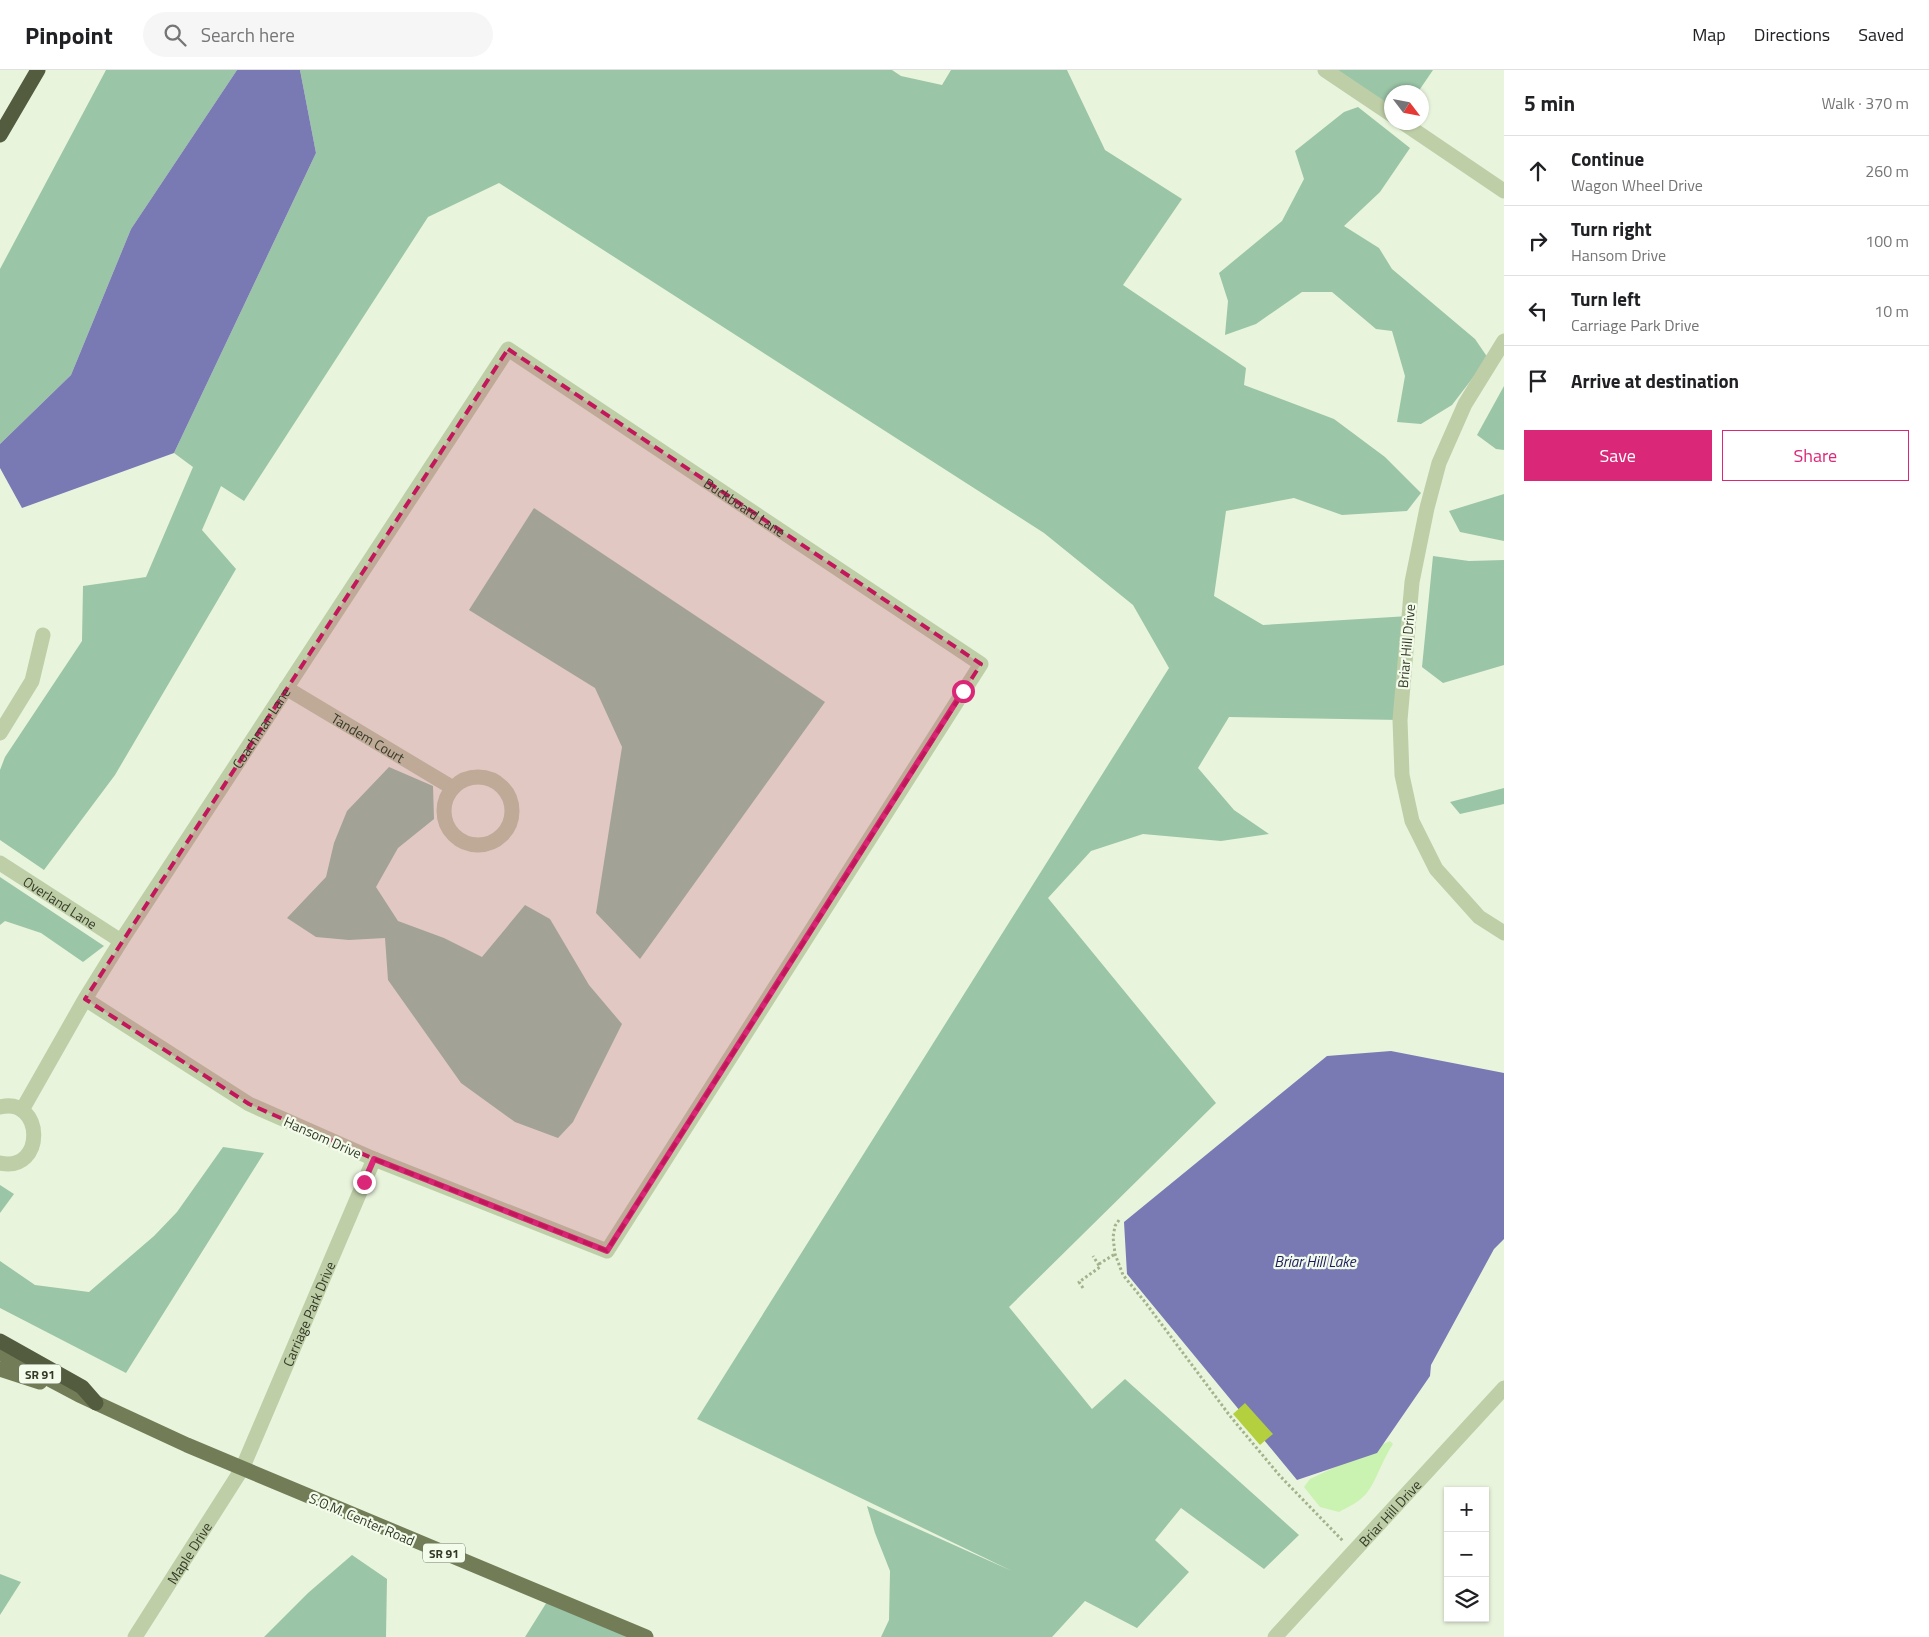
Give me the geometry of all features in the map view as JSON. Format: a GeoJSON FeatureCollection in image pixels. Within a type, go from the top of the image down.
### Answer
{"type":"FeatureCollection","features":[{"type":"Feature","properties":{"kind":"highway"},"geometry":{"type":"LineString","coordinates":[[0,135],[38,70]]}},
{"type":"Feature","properties":{"kind":"highway"},"geometry":{"type":"LineString","coordinates":[[0,142],[22,98]]}},
{"type":"Feature","properties":{"kind":"highway"},"geometry":{"type":"LineString","coordinates":[[0,1341],[82,1387],[96,1403]]}},
{"type":"Feature","properties":{"kind":"main road","name":"S.O.M. Center Road"},"geometry":{"type":"LineString","coordinates":[[0,1353],[79,1395],[242,1469],[646,1637]]}},
{"type":"Feature","properties":{"kind":"main road","name":"S.O.M. Center Road"},"geometry":{"type":"LineString","coordinates":[[0,1369],[79,1395]]}},
{"type":"Feature","properties":{"kind":"street"},"geometry":{"type":"LineString","coordinates":[[1325,70],[1384,111]]}},
{"type":"Feature","properties":{"kind":"street"},"geometry":{"type":"LineString","coordinates":[[1414,130],[1504,191]]}},
{"type":"Feature","properties":{"kind":"street","name":"Briar Hill Drive"},"geometry":{"type":"LineString","coordinates":[[1504,341],[1465,404],[1439,462],[1412,582],[1400,720],[1402,775],[1412,821],[1436,869],[1479,918],[1504,933]]}},
{"type":"Feature","properties":{"kind":"street","name":"Buckboard Lane"},"geometry":{"type":"LineString","coordinates":[[508,349],[981,664],[607,1251]]}},
{"type":"Feature","properties":{"kind":"street","name":"Coachman Lane"},"geometry":{"type":"LineString","coordinates":[[22,1110],[85,999],[121,941],[508,349]]}},
{"type":"Feature","properties":{"kind":"street"},"geometry":{"type":"LineString","coordinates":[[0,733],[32,682],[43,634]]}},
{"type":"Feature","properties":{"kind":"street","name":"Tandem Court"},"geometry":{"type":"LineString","coordinates":[[286,688],[452,788]]}},
{"type":"Feature","properties":{"kind":"street"},"geometry":{"type":"LineString","coordinates":[[472,777],[484,777],[494,780],[503,787],[510,796],[513,807],[510,824],[501,838],[486,844],[468,844],[458,839],[450,831],[445,820],[444,809],[446,798],[452,788],[461,781],[472,777]]}},
{"type":"Feature","properties":{"kind":"street","name":"Overland Lane"},"geometry":{"type":"LineString","coordinates":[[0,863],[121,941]]}},
{"type":"Feature","properties":{"kind":"street","name":"Hansom Drive"},"geometry":{"type":"LineString","coordinates":[[85,999],[249,1104],[374,1159],[607,1251]]}},
{"type":"Feature","properties":{"kind":"street"},"geometry":{"type":"LineString","coordinates":[[0,1107],[13,1107],[22,1110],[34,1125],[35,1135],[29,1153],[22,1159],[13,1163],[0,1163]]}},
{"type":"Feature","properties":{"kind":"street","name":"Carriage Park Drive"},"geometry":{"type":"LineString","coordinates":[[242,1469],[374,1159]]}},
{"type":"Feature","properties":{"kind":"street","name":"Briar Hill Drive"},"geometry":{"type":"LineString","coordinates":[[1275,1637],[1504,1388]]}},
{"type":"Feature","properties":{"kind":"street","name":"Maple Drive"},"geometry":{"type":"LineString","coordinates":[[134,1637],[242,1469]]}},
{"type":"Feature","properties":{"kind":"path"},"geometry":{"type":"LineString","coordinates":[[1119,1220],[1115,1226],[1113,1236],[1115,1254],[1123,1275],[1230,1416],[1280,1476],[1354,1552]]}},
{"type":"Feature","properties":{"kind":"path"},"geometry":{"type":"LineString","coordinates":[[1084,1288],[1079,1282],[1100,1267],[1099,1264],[1115,1254]]}},
{"type":"Feature","properties":{"kind":"path"},"geometry":{"type":"LineString","coordinates":[[1093,1256],[1099,1264]]}},
{"type":"Feature","properties":{"kind":"highlighted area"},"geometry":{"type":"Polygon","coordinates":[[[508,349],[981,664],[607,1251],[374,1159],[249,1104],[85,999],[508,349]]]}},
{"type":"Feature","properties":{"kind":"shaded area"},"geometry":{"type":"Polygon","coordinates":[[[106,70],[237,70],[131,229],[71,375],[0,444],[0,269],[106,70]]]}},
{"type":"Feature","properties":{"kind":"shaded area"},"geometry":{"type":"Polygon","coordinates":[[[300,70],[892,70],[901,76],[942,85],[951,70],[1067,70],[1105,150],[1182,199],[1123,285],[1246,368],[1244,385],[1334,419],[1385,457],[1421,493],[1407,511],[1342,515],[1294,498],[1226,511],[1214,596],[1263,625],[1409,616],[1400,720],[1229,717],[1198,768],[1234,810],[1269,834],[1221,841],[1143,834],[1091,851],[1048,898],[1216,1103],[1009,1307],[1092,1409],[1125,1379],[1299,1535],[1264,1569],[1181,1508],[1155,1540],[1189,1572],[1137,1628],[1085,1601],[1052,1637],[881,1637],[889,1620],[890,1571],[867,1506],[1012,1571],[697,1419],[1169,668],[1133,605],[1044,533],[499,183],[428,217],[244,501],[221,486],[202,530],[236,569],[115,775],[44,870],[0,840],[0,770],[5,757],[82,641],[83,586],[146,577],[193,467],[174,453],[316,153],[300,70]]]}},
{"type":"Feature","properties":{"kind":"shaded area"},"geometry":{"type":"Polygon","coordinates":[[[1325,70],[1433,70],[1423,85],[1384,85],[1384,110],[1325,70]]]}},
{"type":"Feature","properties":{"kind":"shaded area"},"geometry":{"type":"Polygon","coordinates":[[[1358,107],[1384,128],[1384,130],[1387,130],[1410,148],[1380,192],[1344,226],[1379,248],[1392,269],[1475,339],[1488,358],[1452,405],[1421,424],[1397,422],[1405,376],[1392,331],[1376,329],[1332,292],[1302,292],[1256,324],[1225,335],[1228,301],[1219,273],[1282,221],[1304,179],[1295,151],[1344,112],[1358,107]]]}},
{"type":"Feature","properties":{"kind":"shaded area"},"geometry":{"type":"Polygon","coordinates":[[[1504,386],[1504,450],[1496,449],[1477,435],[1504,386]]]}},
{"type":"Feature","properties":{"kind":"shaded area"},"geometry":{"type":"Polygon","coordinates":[[[1504,494],[1504,541],[1460,532],[1449,511],[1504,494]]]}},
{"type":"Feature","properties":{"kind":"shaded area"},"geometry":{"type":"Polygon","coordinates":[[[534,508],[825,702],[640,959],[596,913],[622,747],[595,688],[469,610],[534,508]]]}},
{"type":"Feature","properties":{"kind":"shaded area"},"geometry":{"type":"Polygon","coordinates":[[[1433,556],[1469,561],[1504,560],[1504,665],[1443,683],[1422,667],[1433,556]]]}},
{"type":"Feature","properties":{"kind":"shaded area"},"geometry":{"type":"Polygon","coordinates":[[[389,767],[433,786],[434,819],[398,848],[376,887],[398,921],[444,938],[482,957],[525,905],[550,919],[589,985],[622,1024],[573,1122],[558,1138],[515,1122],[461,1083],[388,980],[385,938],[349,940],[316,937],[287,918],[326,877],[334,843],[347,811],[389,767]]]}},
{"type":"Feature","properties":{"kind":"shaded area"},"geometry":{"type":"Polygon","coordinates":[[[1504,788],[1504,804],[1460,814],[1450,802],[1504,788]]]}},
{"type":"Feature","properties":{"kind":"shaded area"},"geometry":{"type":"Polygon","coordinates":[[[0,877],[104,946],[83,962],[41,933],[5,921],[0,925],[0,877]]]}},
{"type":"Feature","properties":{"kind":"shaded area"},"geometry":{"type":"Polygon","coordinates":[[[223,1147],[264,1153],[126,1373],[0,1308],[0,1261],[35,1285],[89,1292],[154,1236],[177,1212],[223,1147]]]}},
{"type":"Feature","properties":{"kind":"shaded area"},"geometry":{"type":"Polygon","coordinates":[[[0,1185],[14,1194],[0,1213],[0,1185]]]}},
{"type":"Feature","properties":{"kind":"shaded area"},"geometry":{"type":"Polygon","coordinates":[[[352,1555],[387,1579],[386,1637],[264,1637],[308,1593],[352,1555]]]}},
{"type":"Feature","properties":{"kind":"shaded area"},"geometry":{"type":"Polygon","coordinates":[[[0,1574],[21,1582],[0,1615],[0,1574]]]}},
{"type":"Feature","properties":{"kind":"shaded area"},"geometry":{"type":"Polygon","coordinates":[[[550,1597],[646,1637],[525,1637],[550,1597]]]}},
{"type":"Feature","properties":{"kind":"sand"},"geometry":{"type":"Polygon","coordinates":[[[1390,1441],[1393,1444],[1370,1489],[1360,1499],[1339,1512],[1320,1507],[1304,1487],[1310,1479],[1390,1441]]]}},
{"type":"Feature","properties":{"kind":"water"},"geometry":{"type":"Polygon","coordinates":[[[237,70],[300,70],[316,153],[174,453],[22,508],[0,468],[0,444],[71,375],[131,229],[237,70]]]}},
{"type":"Feature","properties":{"kind":"water","name":"Briar Hill Lake"},"geometry":{"type":"Polygon","coordinates":[[[1391,1051],[1504,1073],[1504,1239],[1494,1249],[1431,1365],[1430,1376],[1377,1453],[1297,1480],[1127,1274],[1124,1222],[1327,1056],[1391,1051]]]}},
{"type":"Feature","properties":{"kind":"building"},"geometry":{"type":"Polygon","coordinates":[[[1245,1403],[1273,1434],[1260,1445],[1233,1414],[1245,1403]]]}},
{"type":"Feature","properties":{"kind":"route"},"geometry":{"type":"LineString","coordinates":[[364,1182],[374,1159],[607,1251],[963,691]]}}]}
